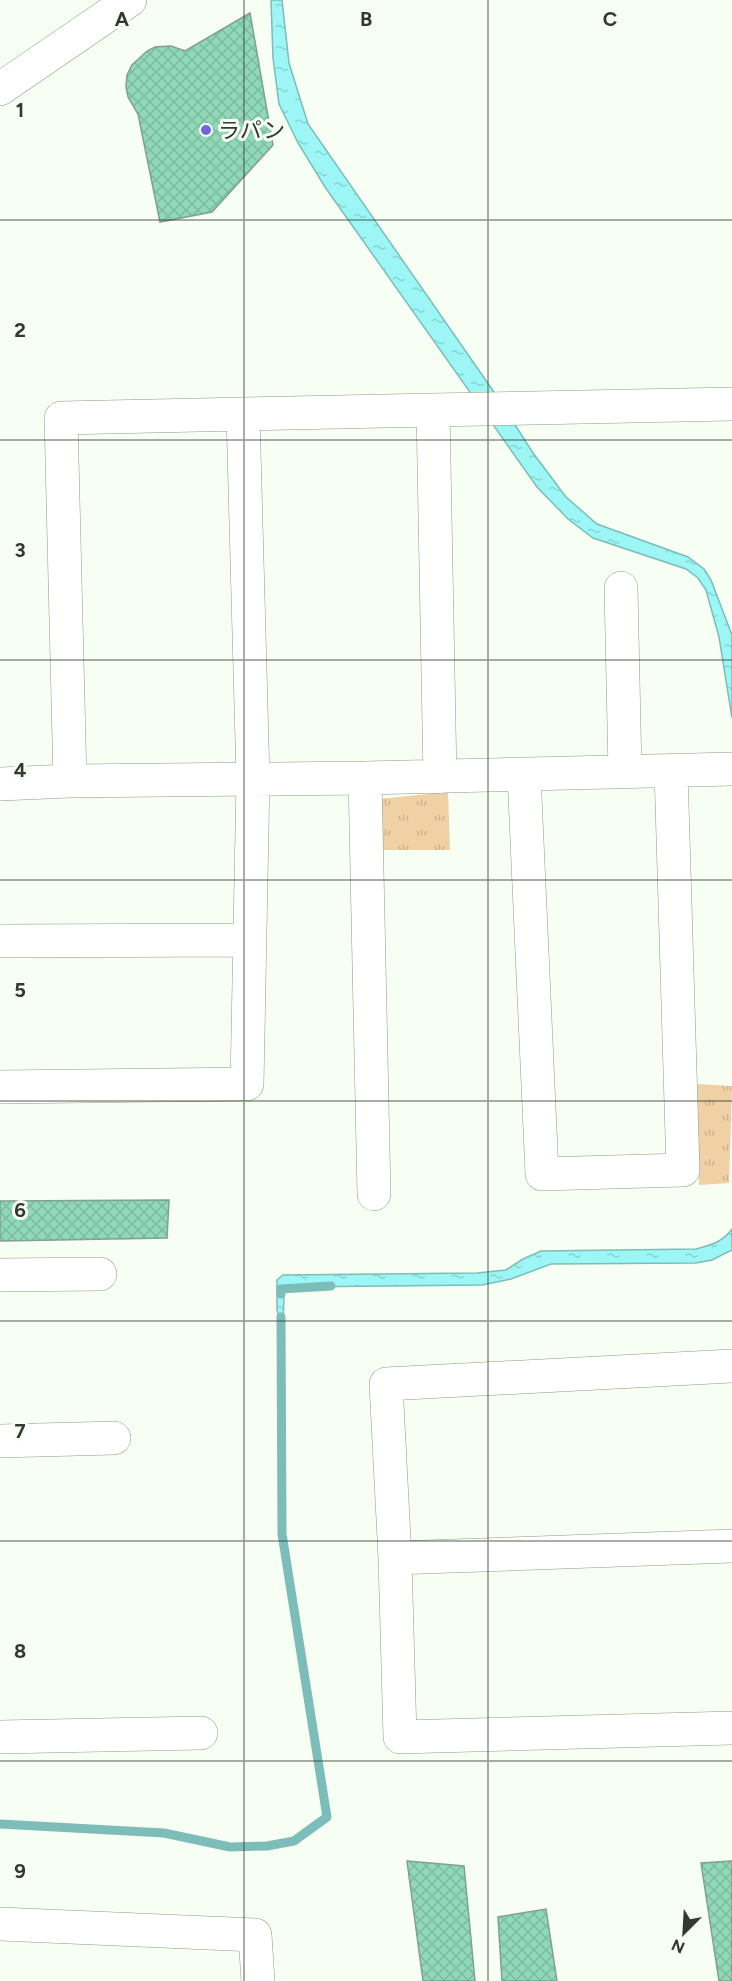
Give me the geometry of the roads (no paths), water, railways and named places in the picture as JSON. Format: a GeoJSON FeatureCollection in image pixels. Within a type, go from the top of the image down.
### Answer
{"type":"FeatureCollection","features":[{"type":"Feature","properties":{"kind":"street"},"geometry":{"type":"LineString","coordinates":[[0,89],[130,0]]}},
{"type":"Feature","properties":{"kind":"street"},"geometry":{"type":"LineString","coordinates":[[69,781],[61,418],[732,404]]}},
{"type":"Feature","properties":{"kind":"street"},"geometry":{"type":"LineString","coordinates":[[433,410],[440,777]]}},
{"type":"Feature","properties":{"kind":"street"},"geometry":{"type":"LineString","coordinates":[[0,1087],[247,1084],[253,779],[243,414]]}},
{"type":"Feature","properties":{"kind":"street"},"geometry":{"type":"LineString","coordinates":[[621,588],[625,771]]}},
{"type":"Feature","properties":{"kind":"street"},"geometry":{"type":"LineString","coordinates":[[0,784],[69,781],[440,777],[732,769]]}},
{"type":"Feature","properties":{"kind":"street"},"geometry":{"type":"LineString","coordinates":[[524,774],[542,1174],[554,1174],[683,1170],[670,770]]}},
{"type":"Feature","properties":{"kind":"street"},"geometry":{"type":"LineString","coordinates":[[365,778],[374,1194]]}},
{"type":"Feature","properties":{"kind":"street"},"geometry":{"type":"LineString","coordinates":[[0,941],[250,940]]}},
{"type":"Feature","properties":{"kind":"street"},"geometry":{"type":"LineString","coordinates":[[0,1275],[100,1274]]}},
{"type":"Feature","properties":{"kind":"street"},"geometry":{"type":"LineString","coordinates":[[732,1366],[386,1384],[400,1737],[732,1728]]}},
{"type":"Feature","properties":{"kind":"street"},"geometry":{"type":"LineString","coordinates":[[0,1441],[114,1438]]}},
{"type":"Feature","properties":{"kind":"street"},"geometry":{"type":"LineString","coordinates":[[394,1558],[732,1546]]}},
{"type":"Feature","properties":{"kind":"street"},"geometry":{"type":"LineString","coordinates":[[0,1737],[201,1733]]}},
{"type":"Feature","properties":{"kind":"street"},"geometry":{"type":"LineString","coordinates":[[0,1924],[255,1935],[258,1981]]}},
{"type":"Feature","properties":{"kind":"water"},"geometry":{"type":"Polygon","coordinates":[[[271,0],[282,0],[289,63],[308,124],[496,395],[533,453],[566,497],[597,524],[688,557],[704,569],[711,580],[732,635],[732,718],[719,637],[706,590],[698,578],[686,569],[593,538],[568,519],[537,487],[325,187],[298,143],[279,104],[273,58],[271,0]]]}},
{"type":"Feature","properties":{"kind":"water"},"geometry":{"type":"Polygon","coordinates":[[[732,1229],[732,1250],[712,1260],[696,1263],[551,1264],[511,1279],[482,1285],[291,1287],[284,1293],[283,1334],[277,1310],[277,1280],[283,1275],[477,1273],[506,1270],[541,1251],[696,1249],[721,1240],[732,1229]]]}},
{"type":"Feature","properties":{"kind":"waterway"},"geometry":{"type":"LineString","coordinates":[[281,1294],[281,1289],[331,1286]]}},
{"type":"Feature","properties":{"kind":"waterway"},"geometry":{"type":"LineString","coordinates":[[0,1824],[164,1833],[230,1847],[267,1846],[294,1841],[327,1817],[282,1534],[281,1317]]}},
{"type":"Feature","properties":{"kind":"place","name":"ラパン"},"geometry":{"type":"Point","coordinates":[206,130]}}]}
